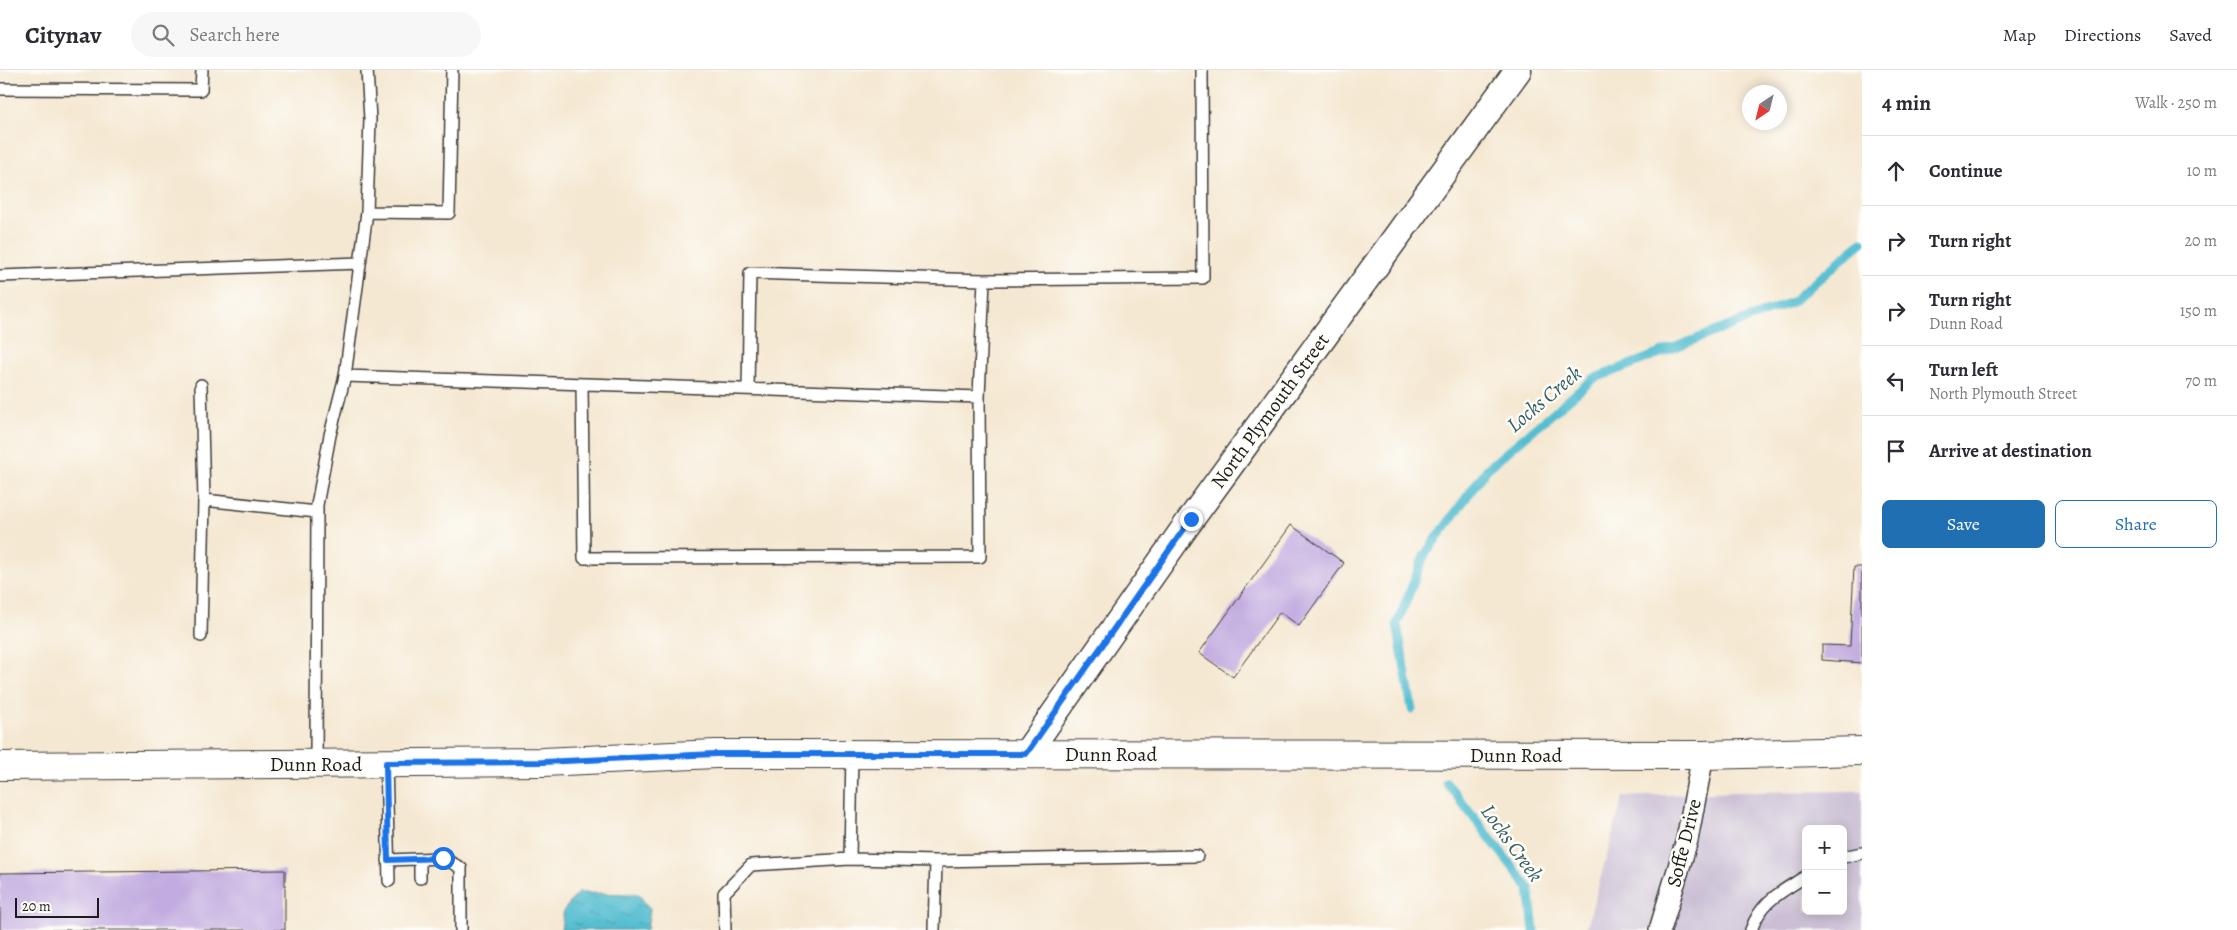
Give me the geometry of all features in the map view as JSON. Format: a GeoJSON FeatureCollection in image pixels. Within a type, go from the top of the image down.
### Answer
{"type":"FeatureCollection","features":[{"type":"Feature","properties":{"kind":"main road","name":"Dunn Road"},"geometry":{"type":"LineString","coordinates":[[0,766],[543,762],[715,754],[1703,756],[1862,752]]}},
{"type":"Feature","properties":{"kind":"street","name":"North Plymouth Street"},"geometry":{"type":"LineString","coordinates":[[1026,754],[1191,519],[1518,70]]}},
{"type":"Feature","properties":{"kind":"street","name":"Soffe Drive"},"geometry":{"type":"LineString","coordinates":[[1660,930],[1688,840],[1703,756]]}},
{"type":"Feature","properties":{"kind":"lane"},"geometry":{"type":"LineString","coordinates":[[0,89],[201,90],[202,70]]}},
{"type":"Feature","properties":{"kind":"lane"},"geometry":{"type":"LineString","coordinates":[[316,764],[317,512],[330,435],[345,376],[366,212],[370,119],[367,70]]}},
{"type":"Feature","properties":{"kind":"lane"},"geometry":{"type":"LineString","coordinates":[[366,212],[450,213],[452,70]]}},
{"type":"Feature","properties":{"kind":"lane"},"geometry":{"type":"LineString","coordinates":[[748,389],[750,273],[984,280],[1203,278],[1202,70]]}},
{"type":"Feature","properties":{"kind":"lane"},"geometry":{"type":"LineString","coordinates":[[0,276],[360,262]]}},
{"type":"Feature","properties":{"kind":"lane"},"geometry":{"type":"LineString","coordinates":[[582,384],[584,558],[980,557],[979,397],[984,280]]}},
{"type":"Feature","properties":{"kind":"lane"},"geometry":{"type":"LineString","coordinates":[[345,376],[979,397]]}},
{"type":"Feature","properties":{"kind":"lane"},"geometry":{"type":"LineString","coordinates":[[201,386],[204,500],[201,636]]}},
{"type":"Feature","properties":{"kind":"lane"},"geometry":{"type":"LineString","coordinates":[[204,500],[317,512]]}},
{"type":"Feature","properties":{"kind":"lane"},"geometry":{"type":"LineString","coordinates":[[850,859],[852,754]]}},
{"type":"Feature","properties":{"kind":"lane"},"geometry":{"type":"LineString","coordinates":[[386,763],[389,881]]}},
{"type":"Feature","properties":{"kind":"lane"},"geometry":{"type":"LineString","coordinates":[[1847,856],[1862,853]]}},
{"type":"Feature","properties":{"kind":"lane"},"geometry":{"type":"LineString","coordinates":[[725,930],[724,893],[751,865],[850,859],[936,861],[1197,856]]}},
{"type":"Feature","properties":{"kind":"lane"},"geometry":{"type":"LineString","coordinates":[[388,860],[443,858],[460,868],[461,930]]}},
{"type":"Feature","properties":{"kind":"lane"},"geometry":{"type":"LineString","coordinates":[[420,859],[420,878]]}},
{"type":"Feature","properties":{"kind":"lane"},"geometry":{"type":"LineString","coordinates":[[934,930],[936,861]]}},
{"type":"Feature","properties":{"kind":"lane"},"geometry":{"type":"LineString","coordinates":[[1751,930],[1763,905],[1802,879]]}},
{"type":"Feature","properties":{"kind":"shaded area"},"geometry":{"type":"Polygon","coordinates":[[[1862,791],[1862,930],[1586,930],[1623,797],[1733,792],[1862,791]]]}},
{"type":"Feature","properties":{"kind":"water"},"geometry":{"type":"Polygon","coordinates":[[[578,893],[638,894],[650,909],[647,930],[561,930],[564,910],[578,893]]]}},
{"type":"Feature","properties":{"kind":"building"},"geometry":{"type":"Polygon","coordinates":[[[1291,525],[1344,563],[1299,626],[1280,612],[1233,677],[1199,653],[1291,525]]]}},
{"type":"Feature","properties":{"kind":"building"},"geometry":{"type":"Polygon","coordinates":[[[1854,567],[1862,567],[1862,663],[1822,660],[1822,645],[1850,646],[1854,567]]]}},
{"type":"Feature","properties":{"kind":"building"},"geometry":{"type":"Polygon","coordinates":[[[285,870],[285,930],[0,930],[0,873],[285,870]]]}},
{"type":"Feature","properties":{"kind":"waterway","name":"Locks Creek"},"geometry":{"type":"LineString","coordinates":[[1412,709],[1397,624],[1424,556],[1487,469],[1593,379],[1792,302],[1862,242]]}},
{"type":"Feature","properties":{"kind":"waterway","name":"Locks Creek"},"geometry":{"type":"LineString","coordinates":[[1446,782],[1529,888],[1534,930]]}},
{"type":"Feature","properties":{"kind":"route"},"geometry":{"type":"LineString","coordinates":[[443,858],[388,860],[386,763],[543,762],[715,754],[1026,754],[1191,519]]}}]}
